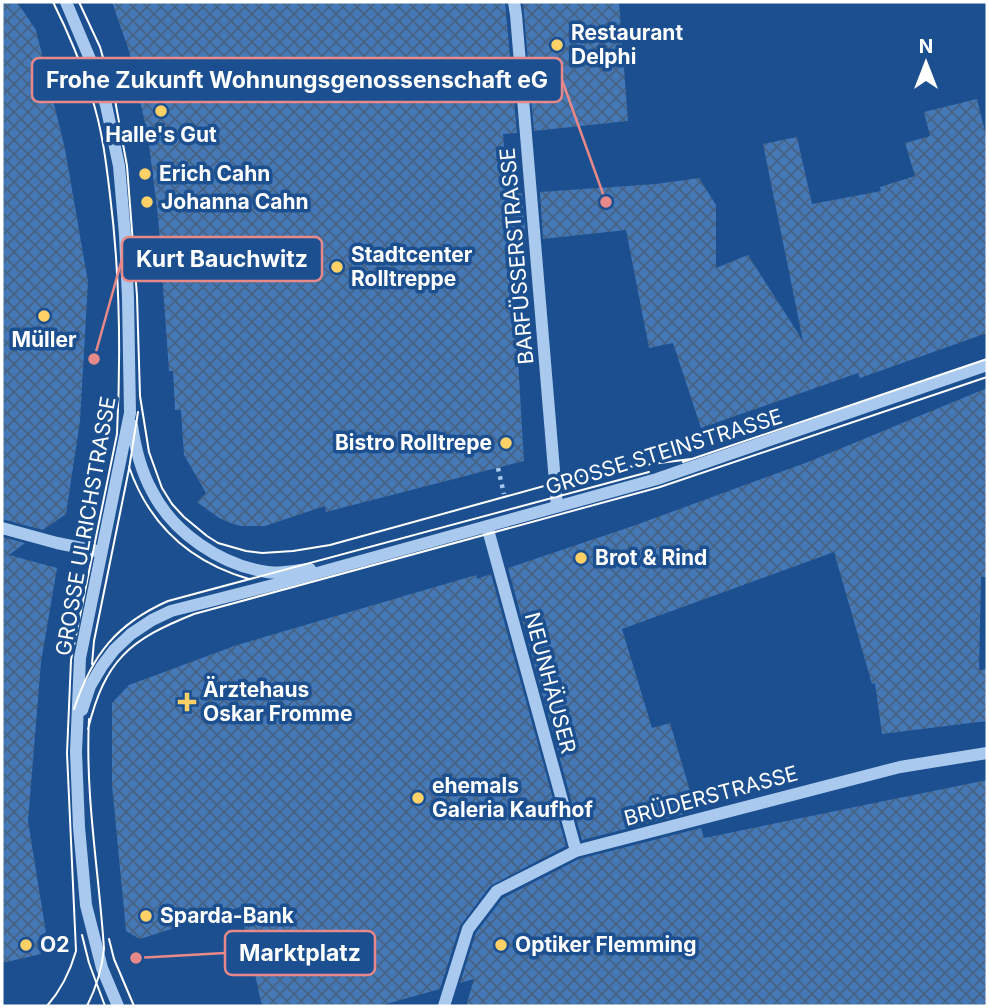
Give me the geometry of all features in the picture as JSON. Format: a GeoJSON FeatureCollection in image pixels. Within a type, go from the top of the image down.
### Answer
{"type":"FeatureCollection","features":[{"type":"Feature","properties":{"kind":"street","name":"GROSSE ULRICHSTRASSE"},"geometry":{"type":"LineString","coordinates":[[66,2],[106,105],[119,166],[128,298],[130,413],[80,657],[77,730]]}},
{"type":"Feature","properties":{"kind":"street","name":"BARFÜSSERSTRASSE"},"geometry":{"type":"LineString","coordinates":[[514,2],[557,506]]}},
{"type":"Feature","properties":{"kind":"street","name":"GROSSE STEINSTRASSE"},"geometry":{"type":"LineString","coordinates":[[77,730],[90,686],[114,650],[131,634],[171,611],[657,479],[987,365]]}},
{"type":"Feature","properties":{"kind":"street","name":"GROSSE STEINSTRASSE"},"geometry":{"type":"LineString","coordinates":[[130,413],[134,439],[152,492],[163,509],[187,535],[205,549],[235,564],[268,572],[348,564]]}},
{"type":"Feature","properties":{"kind":"street","name":"NEUNHÄUSER"},"geometry":{"type":"LineString","coordinates":[[487,526],[576,851]]}},
{"type":"Feature","properties":{"kind":"street"},"geometry":{"type":"LineString","coordinates":[[2,528],[101,552]]}},
{"type":"Feature","properties":{"kind":"street"},"geometry":{"type":"LineString","coordinates":[[77,730],[79,827],[86,905],[102,968],[118,1006]]}},
{"type":"Feature","properties":{"kind":"street","name":"BRÜDERSTRASSE"},"geometry":{"type":"LineString","coordinates":[[444,1006],[468,929],[497,891],[576,851],[900,767],[987,753]]}},
{"type":"Feature","properties":{"kind":"building"},"geometry":{"type":"Polygon","coordinates":[[[2,2],[17,2],[36,30],[65,149],[88,282],[80,421],[66,514],[43,530],[2,519],[2,2]]]}},
{"type":"Feature","properties":{"kind":"building","name":"Stadtcenter Rolltreppe"},"geometry":{"type":"Polygon","coordinates":[[[112,2],[505,2],[517,133],[503,134],[508,194],[522,193],[526,241],[511,242],[524,461],[326,512],[325,506],[265,526],[230,523],[197,502],[206,493],[184,455],[181,410],[175,410],[173,371],[169,371],[158,217],[148,137],[129,51],[112,2]]]}},
{"type":"Feature","properties":{"kind":"building"},"geometry":{"type":"Polygon","coordinates":[[[523,2],[619,2],[628,121],[534,131],[523,2]]]}},
{"type":"Feature","properties":{"kind":"building"},"geometry":{"type":"Polygon","coordinates":[[[977,99],[987,140],[987,333],[860,378],[858,373],[701,428],[673,343],[649,348],[626,230],[543,239],[540,192],[656,184],[699,178],[716,205],[716,268],[748,255],[803,341],[763,144],[797,137],[812,204],[881,191],[880,187],[915,176],[905,143],[930,136],[924,112],[977,99]]]}},
{"type":"Feature","properties":{"kind":"building"},"geometry":{"type":"Polygon","coordinates":[[[987,388],[987,577],[981,577],[979,670],[987,669],[987,721],[882,734],[875,683],[872,684],[834,552],[622,629],[652,728],[670,723],[696,811],[582,840],[508,568],[808,462],[987,388]]]}},
{"type":"Feature","properties":{"kind":"building"},"geometry":{"type":"Polygon","coordinates":[[[2,537],[25,543],[9,555],[57,568],[41,662],[28,821],[47,939],[41,954],[2,963],[2,537]]]}},
{"type":"Feature","properties":{"kind":"building","name":"ehemals Galeria Kaufhof"},"geometry":{"type":"Polygon","coordinates":[[[491,574],[566,846],[490,886],[460,926],[440,989],[379,1006],[262,1006],[240,907],[140,939],[126,931],[112,785],[112,703],[129,685],[237,645],[476,575],[477,579],[491,574]]]}},
{"type":"Feature","properties":{"kind":"building"},"geometry":{"type":"Polygon","coordinates":[[[987,780],[987,1006],[466,1006],[474,979],[460,983],[476,933],[503,898],[579,859],[701,828],[704,838],[987,780]]]}},
{"type":"Feature","properties":{"kind":"tram line"},"geometry":{"type":"LineString","coordinates":[[47,1006],[57,994],[76,951],[67,753],[71,660],[117,434],[119,374],[118,284],[101,132],[83,71],[53,2]]}},
{"type":"Feature","properties":{"kind":"tram line"},"geometry":{"type":"LineString","coordinates":[[79,2],[100,47],[115,100],[127,166],[137,296],[140,396],[149,452],[162,488],[172,504],[207,536],[218,543],[246,551],[293,551],[330,545],[573,478],[612,469],[691,459]]}},
{"type":"Feature","properties":{"kind":"tram line"},"geometry":{"type":"LineString","coordinates":[[683,462],[987,359]]}},
{"type":"Feature","properties":{"kind":"tram line"},"geometry":{"type":"LineString","coordinates":[[88,729],[103,686],[123,655],[152,633],[194,614],[660,487],[987,377]]}},
{"type":"Feature","properties":{"kind":"tram line"},"geometry":{"type":"LineString","coordinates":[[92,664],[94,641],[138,412]]}},
{"type":"Feature","properties":{"kind":"tram line"},"geometry":{"type":"LineString","coordinates":[[129,467],[148,506],[174,538],[208,562],[249,579]]}},
{"type":"Feature","properties":{"kind":"tram line"},"geometry":{"type":"LineString","coordinates":[[74,709],[89,673],[108,643],[134,620],[168,601],[649,472]]}},
{"type":"Feature","properties":{"kind":"tram line"},"geometry":{"type":"LineString","coordinates":[[87,1006],[98,978],[104,949],[89,777],[89,719]]}},
{"type":"Feature","properties":{"kind":"tram line"},"geometry":{"type":"LineString","coordinates":[[82,935],[105,1006]]}},
{"type":"Feature","properties":{"kind":"tram line"},"geometry":{"type":"LineString","coordinates":[[109,939],[114,959],[134,1006]]}},
{"type":"Feature","properties":{"kind":"place","name":"Restaurant Delphi"},"geometry":{"type":"Point","coordinates":[557,45]}},
{"type":"Feature","properties":{"kind":"place","name":"Halle's Gut"},"geometry":{"type":"Point","coordinates":[161,111]}},
{"type":"Feature","properties":{"kind":"place","name":"Erich Cahn"},"geometry":{"type":"Point","coordinates":[145,174]}},
{"type":"Feature","properties":{"kind":"place","name":"Johanna Cahn"},"geometry":{"type":"Point","coordinates":[147,202]}},
{"type":"Feature","properties":{"kind":"place","name":"Frohe Zukunft Wohnungsgenossenschaft eG"},"geometry":{"type":"Point","coordinates":[606,202]}},
{"type":"Feature","properties":{"kind":"place","name":"Stadtcenter Rolltreppe"},"geometry":{"type":"Point","coordinates":[337,267]}},
{"type":"Feature","properties":{"kind":"place","name":"Müller"},"geometry":{"type":"Point","coordinates":[44,316]}},
{"type":"Feature","properties":{"kind":"place","name":"Kurt Bauchwitz"},"geometry":{"type":"Point","coordinates":[94,359]}},
{"type":"Feature","properties":{"kind":"place","name":"Bistro Rolltrepe"},"geometry":{"type":"Point","coordinates":[506,443]}},
{"type":"Feature","properties":{"kind":"place","name":"Brot & Rind"},"geometry":{"type":"Point","coordinates":[581,558]}},
{"type":"Feature","properties":{"kind":"place","name":"Ärztehaus Oskar Fromme"},"geometry":{"type":"Point","coordinates":[187,702]}},
{"type":"Feature","properties":{"kind":"place","name":"ehemals Galeria Kaufhof"},"geometry":{"type":"Point","coordinates":[418,798]}},
{"type":"Feature","properties":{"kind":"place","name":"Sparda-Bank"},"geometry":{"type":"Point","coordinates":[146,916]}},
{"type":"Feature","properties":{"kind":"place","name":"O2"},"geometry":{"type":"Point","coordinates":[26,945]}},
{"type":"Feature","properties":{"kind":"place","name":"Optiker Flemming"},"geometry":{"type":"Point","coordinates":[501,945]}},
{"type":"Feature","properties":{"kind":"place","name":"Marktplatz"},"geometry":{"type":"Point","coordinates":[136,958]}}]}
